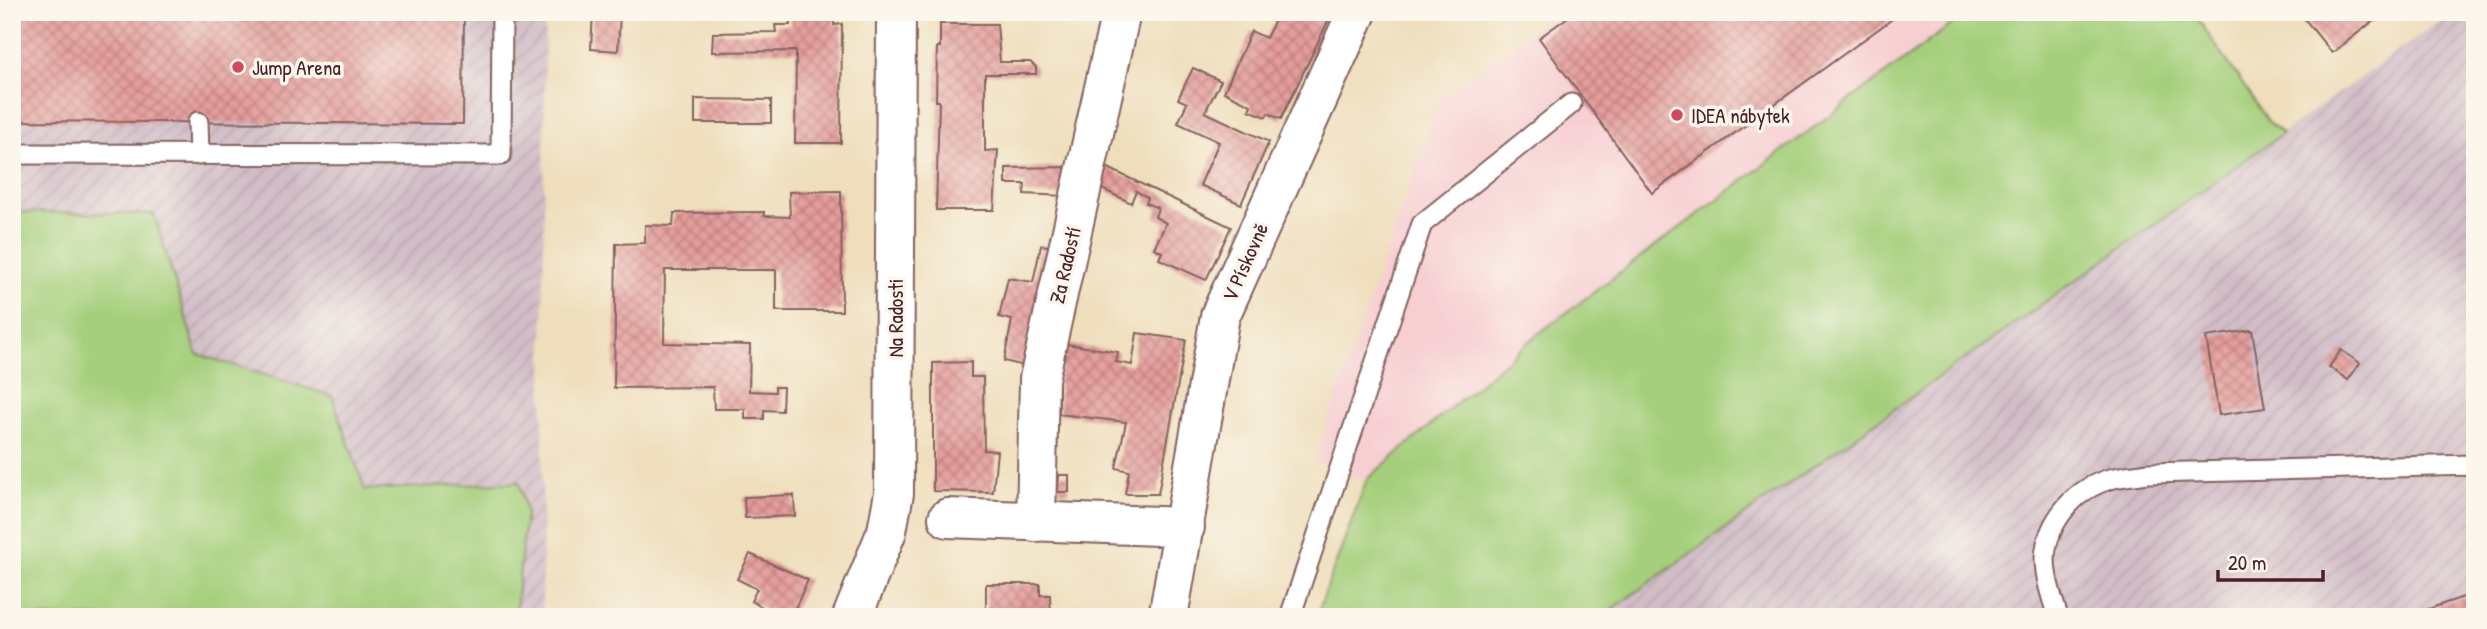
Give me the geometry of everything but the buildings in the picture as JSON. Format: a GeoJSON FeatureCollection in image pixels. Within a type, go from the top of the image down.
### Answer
{"type":"FeatureCollection","features":[{"type":"Feature","properties":{"kind":"street","name":"Na Radosti"},"geometry":{"type":"LineString","coordinates":[[852,617],[887,531],[894,493],[896,12]]}},
{"type":"Feature","properties":{"kind":"street","name":"Za Radostí"},"geometry":{"type":"LineString","coordinates":[[1036,522],[1039,379],[1121,12]]}},
{"type":"Feature","properties":{"kind":"street","name":"V Pískovně"},"geometry":{"type":"LineString","coordinates":[[1168,617],[1220,316],[1357,12]]}},
{"type":"Feature","properties":{"kind":"street"},"geometry":{"type":"LineString","coordinates":[[948,518],[1185,527]]}},
{"type":"Feature","properties":{"kind":"lane"},"geometry":{"type":"LineString","coordinates":[[12,154],[501,155],[502,12]]}},
{"type":"Feature","properties":{"kind":"lane"},"geometry":{"type":"LineString","coordinates":[[1290,617],[1422,224],[1571,104]]}},
{"type":"Feature","properties":{"kind":"lane"},"geometry":{"type":"LineString","coordinates":[[198,122],[199,155]]}},
{"type":"Feature","properties":{"kind":"lane"},"geometry":{"type":"LineString","coordinates":[[2058,617],[2045,559],[2051,531],[2062,511],[2083,492],[2110,479],[2148,473],[2475,465]]}},
{"type":"Feature","properties":{"kind":"shaded area"},"geometry":{"type":"Polygon","coordinates":[[[12,12],[545,12],[542,617],[12,617],[12,12]]]}},
{"type":"Feature","properties":{"kind":"shaded area"},"geometry":{"type":"Polygon","coordinates":[[[1558,12],[1968,12],[1538,334],[1367,479],[1314,461],[1440,99],[1558,12]]]}},
{"type":"Feature","properties":{"kind":"shaded area"},"geometry":{"type":"Polygon","coordinates":[[[2453,12],[2475,12],[2475,617],[1601,617],[2453,12]]]}},
{"type":"Feature","properties":{"kind":"green space"},"geometry":{"type":"Polygon","coordinates":[[[1968,12],[2193,12],[2269,122],[2282,134],[1601,617],[1316,617],[1367,479],[1538,334],[1968,12]]]}},
{"type":"Feature","properties":{"kind":"green space"},"geometry":{"type":"Polygon","coordinates":[[[12,212],[154,214],[197,354],[332,396],[365,490],[519,482],[526,512],[515,617],[12,617],[12,212]]]}},
{"type":"Feature","properties":{"kind":"place","name":"Jump Arena"},"geometry":{"type":"Point","coordinates":[238,67]}},
{"type":"Feature","properties":{"kind":"place","name":"IDEA nábytek"},"geometry":{"type":"Point","coordinates":[1677,115]}}]}
